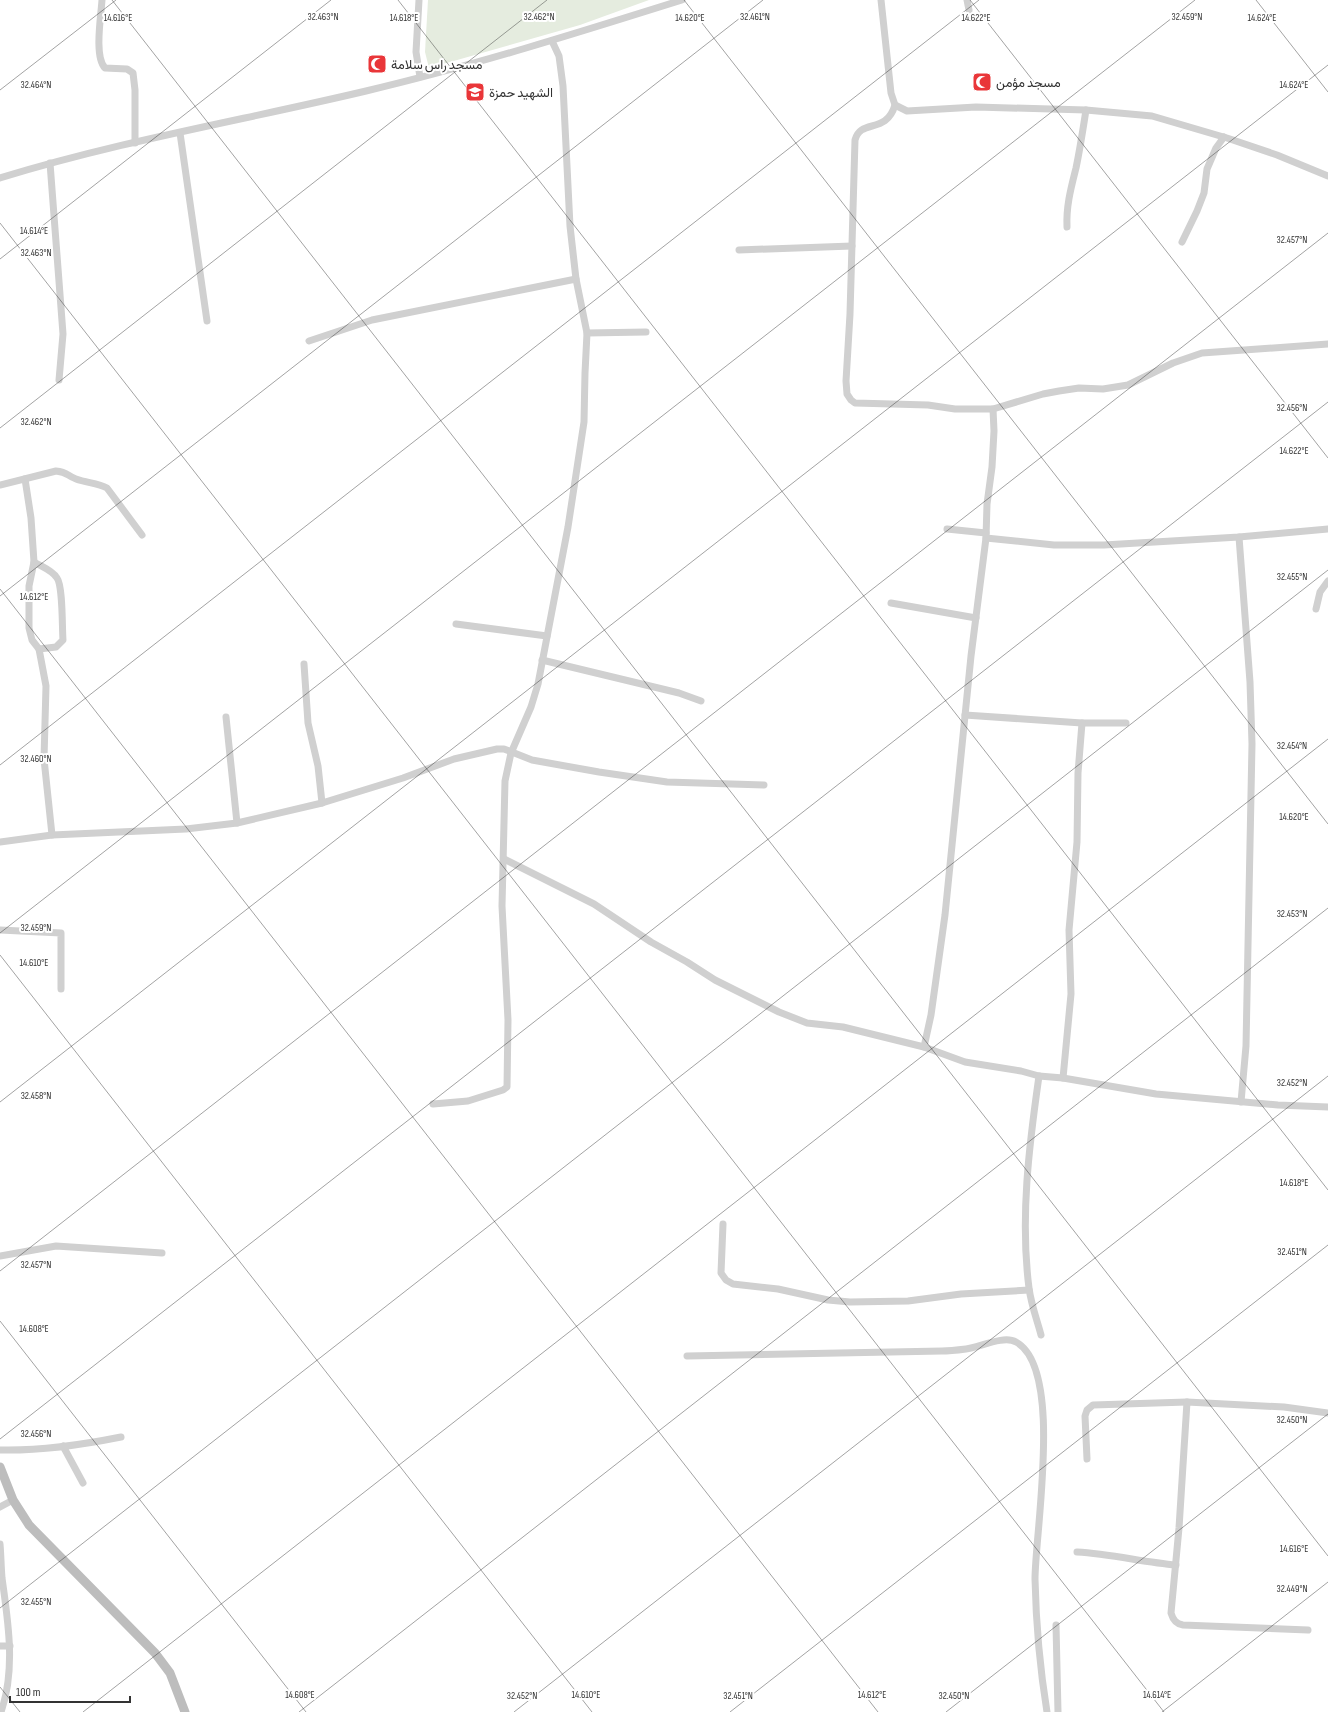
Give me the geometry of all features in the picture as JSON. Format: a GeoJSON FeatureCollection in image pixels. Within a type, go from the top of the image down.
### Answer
{"type":"FeatureCollection","features":[{"type":"Feature","properties":{"kind":"street"},"geometry":{"type":"LineString","coordinates":[[102,0],[99,33],[100,60],[105,68],[127,69],[133,73],[135,90],[134,143]]}},
{"type":"Feature","properties":{"kind":"street"},"geometry":{"type":"LineString","coordinates":[[419,0],[416,52],[420,77]]}},
{"type":"Feature","properties":{"kind":"street"},"geometry":{"type":"LineString","coordinates":[[0,178],[50,163],[366,91],[420,77],[552,41],[682,0]]}},
{"type":"Feature","properties":{"kind":"street"},"geometry":{"type":"LineString","coordinates":[[881,0],[888,78],[892,99],[895,105],[900,109],[914,112],[976,107],[1086,110],[1152,116],[1224,137],[1277,155],[1328,176]]}},
{"type":"Feature","properties":{"kind":"street"},"geometry":{"type":"LineString","coordinates":[[967,0],[969,10]]}},
{"type":"Feature","properties":{"kind":"street"},"geometry":{"type":"LineString","coordinates":[[433,1104],[468,1101],[503,1090],[507,1087],[508,1020],[502,906],[505,781],[511,752],[531,707],[538,684],[568,527],[584,422],[587,333],[576,279],[570,226],[563,86],[559,56],[552,41]]}},
{"type":"Feature","properties":{"kind":"street"},"geometry":{"type":"LineString","coordinates":[[895,105],[893,113],[888,120],[881,124],[861,129],[855,140],[850,314],[846,381],[847,394],[855,403],[928,405],[955,409],[994,409],[1043,394],[1059,391],[1079,388],[1103,389],[1128,385],[1162,368],[1202,353],[1328,344]]}},
{"type":"Feature","properties":{"kind":"street"},"geometry":{"type":"LineString","coordinates":[[1067,227],[1066,216],[1068,198],[1076,167],[1086,110]]}},
{"type":"Feature","properties":{"kind":"street"},"geometry":{"type":"LineString","coordinates":[[180,133],[207,321]]}},
{"type":"Feature","properties":{"kind":"street"},"geometry":{"type":"LineString","coordinates":[[1182,242],[1204,193],[1207,169],[1216,148],[1224,137]]}},
{"type":"Feature","properties":{"kind":"street"},"geometry":{"type":"LineString","coordinates":[[50,163],[63,334],[59,380]]}},
{"type":"Feature","properties":{"kind":"street"},"geometry":{"type":"LineString","coordinates":[[739,250],[852,246]]}},
{"type":"Feature","properties":{"kind":"street"},"geometry":{"type":"LineString","coordinates":[[309,341],[372,320],[576,279]]}},
{"type":"Feature","properties":{"kind":"street"},"geometry":{"type":"LineString","coordinates":[[587,333],[646,332]]}},
{"type":"Feature","properties":{"kind":"street"},"geometry":{"type":"LineString","coordinates":[[924,1047],[931,1015],[945,915],[986,536],[987,504],[992,467],[994,409]]}},
{"type":"Feature","properties":{"kind":"street"},"geometry":{"type":"LineString","coordinates":[[0,485],[56,471],[65,472],[76,479],[102,485],[107,488],[142,535]]}},
{"type":"Feature","properties":{"kind":"street"},"geometry":{"type":"LineString","coordinates":[[25,479],[31,518],[34,562],[30,586],[28,613],[29,628],[32,640],[39,649],[46,686],[44,759],[52,835]]}},
{"type":"Feature","properties":{"kind":"street"},"geometry":{"type":"LineString","coordinates":[[947,529],[986,536],[1054,544],[1104,545],[1328,529]]}},
{"type":"Feature","properties":{"kind":"street"},"geometry":{"type":"LineString","coordinates":[[1239,536],[1250,682],[1252,744],[1246,1046],[1241,1102]]}},
{"type":"Feature","properties":{"kind":"street"},"geometry":{"type":"LineString","coordinates":[[34,562],[54,574],[59,580],[63,640],[56,647],[39,649]]}},
{"type":"Feature","properties":{"kind":"street"},"geometry":{"type":"LineString","coordinates":[[1316,609],[1320,592],[1328,582]]}},
{"type":"Feature","properties":{"kind":"street"},"geometry":{"type":"LineString","coordinates":[[891,603],[932,612],[976,618]]}},
{"type":"Feature","properties":{"kind":"street"},"geometry":{"type":"LineString","coordinates":[[456,624],[547,636]]}},
{"type":"Feature","properties":{"kind":"street"},"geometry":{"type":"LineString","coordinates":[[542,660],[679,693],[701,701]]}},
{"type":"Feature","properties":{"kind":"street"},"geometry":{"type":"LineString","coordinates":[[304,664],[308,723],[318,766],[322,803]]}},
{"type":"Feature","properties":{"kind":"street"},"geometry":{"type":"LineString","coordinates":[[966,715],[1082,724],[1126,723]]}},
{"type":"Feature","properties":{"kind":"street"},"geometry":{"type":"LineString","coordinates":[[226,717],[237,823]]}},
{"type":"Feature","properties":{"kind":"street"},"geometry":{"type":"LineString","coordinates":[[1063,1078],[1071,994],[1069,930],[1077,842],[1078,773],[1082,724]]}},
{"type":"Feature","properties":{"kind":"street"},"geometry":{"type":"LineString","coordinates":[[0,842],[52,835],[186,829],[237,823],[322,803],[403,778],[454,760],[497,749],[511,752],[532,760],[667,782],[764,785]]}},
{"type":"Feature","properties":{"kind":"street"},"geometry":{"type":"LineString","coordinates":[[504,859],[594,904],[651,942],[715,980],[779,1012],[807,1023],[843,1027],[924,1047],[965,1062],[1021,1071],[1039,1076],[1063,1078],[1156,1094],[1278,1105],[1328,1107]]}},
{"type":"Feature","properties":{"kind":"street"},"geometry":{"type":"LineString","coordinates":[[0,930],[61,933],[61,989]]}},
{"type":"Feature","properties":{"kind":"street"},"geometry":{"type":"LineString","coordinates":[[1039,1076],[1032,1127],[1026,1203],[1029,1290],[1041,1335]]}},
{"type":"Feature","properties":{"kind":"street"},"geometry":{"type":"LineString","coordinates":[[723,1224],[721,1273],[726,1280],[732,1284],[778,1289],[843,1302],[908,1301],[955,1294],[1029,1290]]}},
{"type":"Feature","properties":{"kind":"street"},"geometry":{"type":"LineString","coordinates":[[0,1256],[56,1246],[162,1253]]}},
{"type":"Feature","properties":{"kind":"street"},"geometry":{"type":"LineString","coordinates":[[687,1356],[949,1351],[968,1349],[1010,1340],[1022,1346],[1032,1363],[1043,1403],[1043,1479],[1035,1580],[1043,1692],[1047,1712]]}},
{"type":"Feature","properties":{"kind":"street"},"geometry":{"type":"LineString","coordinates":[[1087,1459],[1085,1416],[1087,1410],[1093,1405],[1187,1402],[1284,1407],[1328,1413]]}},
{"type":"Feature","properties":{"kind":"street"},"geometry":{"type":"LineString","coordinates":[[1187,1402],[1176,1565],[1171,1613],[1173,1618],[1177,1623],[1183,1625],[1308,1630]]}},
{"type":"Feature","properties":{"kind":"street"},"geometry":{"type":"LineString","coordinates":[[0,1450],[25,1450],[92,1443],[121,1437]]}},
{"type":"Feature","properties":{"kind":"street"},"geometry":{"type":"LineString","coordinates":[[63,1446],[83,1483]]}},
{"type":"Feature","properties":{"kind":"street"},"geometry":{"type":"LineString","coordinates":[[0,1466],[13,1500],[29,1525],[155,1653],[170,1673],[185,1712]]}},
{"type":"Feature","properties":{"kind":"street"},"geometry":{"type":"LineString","coordinates":[[0,1507],[13,1500]]}},
{"type":"Feature","properties":{"kind":"street"},"geometry":{"type":"LineString","coordinates":[[0,1544],[2,1576],[8,1611],[10,1646],[5,1701],[1,1712]]}},
{"type":"Feature","properties":{"kind":"street"},"geometry":{"type":"LineString","coordinates":[[1077,1552],[1107,1554],[1145,1562],[1176,1565]]}},
{"type":"Feature","properties":{"kind":"street"},"geometry":{"type":"LineString","coordinates":[[1056,1624],[1058,1712]]}},
{"type":"Feature","properties":{"kind":"street"},"geometry":{"type":"LineString","coordinates":[[0,1646],[10,1646]]}},
{"type":"Feature","properties":{"kind":"shaded area"},"geometry":{"type":"Polygon","coordinates":[[[428,0],[649,0],[580,25],[429,68],[425,52],[428,0]]]}},
{"type":"Feature","properties":{"kind":"place","name":"مسجد راس سلامة"},"geometry":{"type":"Point","coordinates":[377,64]}},
{"type":"Feature","properties":{"kind":"place","name":"مسجد مؤمن"},"geometry":{"type":"Point","coordinates":[982,82]}},
{"type":"Feature","properties":{"kind":"place","name":"الشهيد حمزة"},"geometry":{"type":"Point","coordinates":[475,92]}}]}
